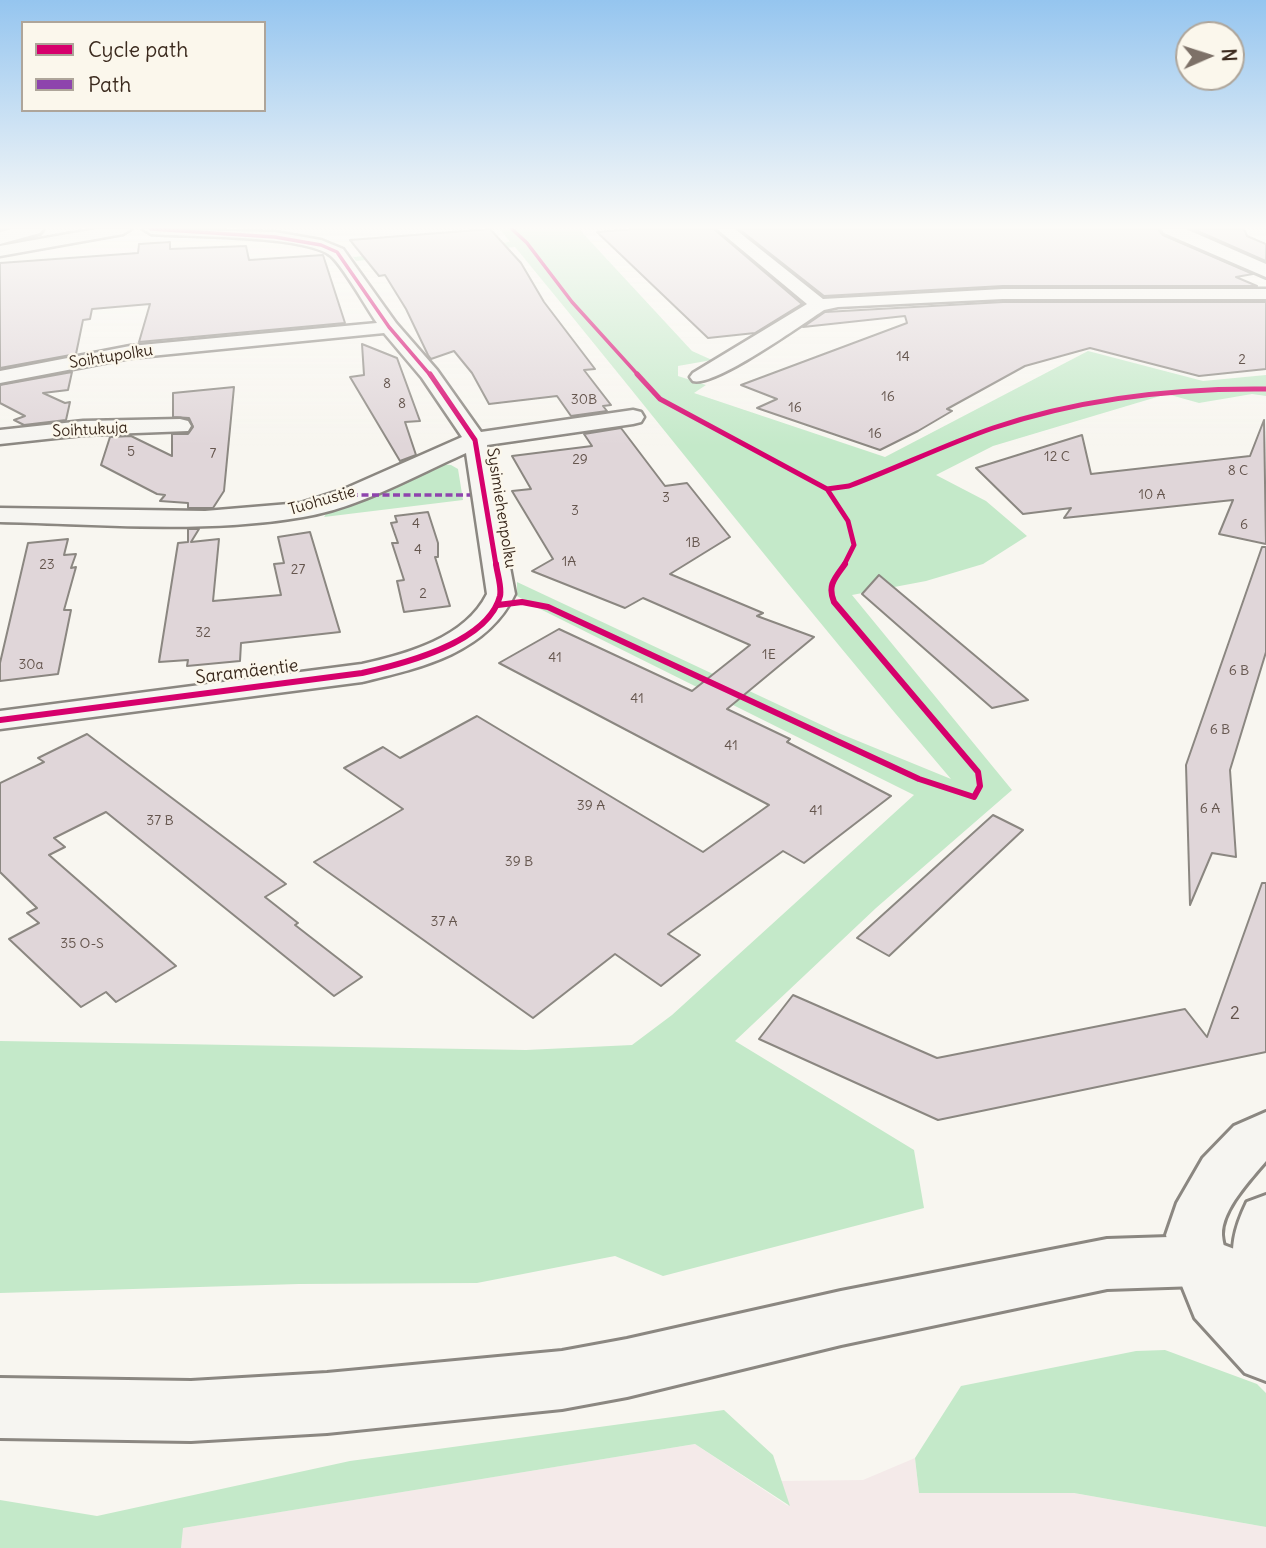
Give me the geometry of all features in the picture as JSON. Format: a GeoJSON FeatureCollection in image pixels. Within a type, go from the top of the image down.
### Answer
{"type":"FeatureCollection","features":[{"type":"Feature","properties":{"kind":"main road"},"geometry":{"type":"LineString","coordinates":[[1266,1133],[1252,1141],[1222,1174],[1197,1220],[1194,1235],[1200,1261],[1216,1298],[1266,1353]]}},
{"type":"Feature","properties":{"kind":"main road"},"geometry":{"type":"LineString","coordinates":[[1266,1219],[1260,1252],[1266,1288]]}},
{"type":"Feature","properties":{"kind":"main road"},"geometry":{"type":"LineString","coordinates":[[0,1408],[191,1411],[327,1403],[562,1380],[627,1368],[841,1318],[1107,1264],[1200,1261],[1266,1288]]}},
{"type":"Feature","properties":{"kind":"street","name":"Sysimiehenpolku"},"geometry":{"type":"LineString","coordinates":[[371,301],[389,327],[430,374],[475,440],[500,594],[498,605],[486,620]]}},
{"type":"Feature","properties":{"kind":"street"},"geometry":{"type":"LineString","coordinates":[[814,301],[819,305]]}},
{"type":"Feature","properties":{"kind":"street"},"geometry":{"type":"LineString","coordinates":[[700,377],[819,305],[871,301]]}},
{"type":"Feature","properties":{"kind":"street","name":"Soihtupolku"},"geometry":{"type":"LineString","coordinates":[[0,377],[130,352],[389,327]]}},
{"type":"Feature","properties":{"kind":"street","name":"Tuohustie"},"geometry":{"type":"LineString","coordinates":[[0,515],[205,518],[303,510],[351,495],[475,440],[633,417]]}},
{"type":"Feature","properties":{"kind":"street","name":"Soihtukuja"},"geometry":{"type":"LineString","coordinates":[[0,437],[83,428],[180,426]]}},
{"type":"Feature","properties":{"kind":"street","name":"Saramäentie"},"geometry":{"type":"LineString","coordinates":[[0,720],[362,673],[395,666],[429,654],[486,620]]}},
{"type":"Feature","properties":{"kind":"shaded area"},"geometry":{"type":"Polygon","coordinates":[[[695,1444],[788,1506],[781,1481],[863,1480],[915,1458],[919,1493],[1074,1493],[1266,1527],[1266,1548],[181,1548],[182,1528],[695,1444]]]}},
{"type":"Feature","properties":{"kind":"green space"},"geometry":{"type":"Polygon","coordinates":[[[559,301],[646,301],[692,351],[712,360],[678,366],[678,376],[706,385],[694,393],[885,457],[1088,351],[1203,381],[1266,375],[1266,396],[1252,394],[1199,403],[1167,394],[993,446],[936,475],[986,501],[1027,536],[983,564],[926,581],[852,595],[1012,790],[876,908],[735,1041],[914,1150],[924,1208],[663,1276],[615,1256],[477,1283],[299,1284],[0,1293],[0,1041],[526,1050],[632,1045],[672,1015],[914,795],[538,608],[517,596],[517,582],[841,734],[951,779],[559,301]]]}},
{"type":"Feature","properties":{"kind":"green space"},"geometry":{"type":"Polygon","coordinates":[[[437,464],[451,465],[458,469],[463,500],[324,517],[328,511],[437,464]]]}},
{"type":"Feature","properties":{"kind":"green space"},"geometry":{"type":"Polygon","coordinates":[[[1165,1350],[1257,1384],[1266,1393],[1266,1527],[1074,1493],[919,1493],[915,1458],[961,1386],[1136,1351],[1165,1350]]]}},
{"type":"Feature","properties":{"kind":"green space"},"geometry":{"type":"Polygon","coordinates":[[[724,1410],[773,1455],[790,1506],[695,1444],[183,1528],[181,1548],[0,1548],[0,1500],[97,1516],[350,1461],[724,1410]]]}},
{"type":"Feature","properties":{"kind":"building"},"geometry":{"type":"Polygon","coordinates":[[[0,301],[338,301],[345,323],[139,342],[150,304],[92,309],[90,319],[83,320],[76,354],[0,368],[0,301]]]}},
{"type":"Feature","properties":{"kind":"building"},"geometry":{"type":"Polygon","coordinates":[[[401,301],[544,301],[595,369],[584,370],[611,405],[603,406],[607,411],[571,416],[557,396],[489,404],[472,373],[454,351],[431,359],[401,301]]]}},
{"type":"Feature","properties":{"kind":"building"},"geometry":{"type":"Polygon","coordinates":[[[670,301],[799,301],[802,304],[755,333],[708,338],[670,301]]]}},
{"type":"Feature","properties":{"kind":"building"},"geometry":{"type":"Polygon","coordinates":[[[1003,302],[1266,302],[1266,369],[1199,376],[1090,348],[1025,366],[947,409],[952,411],[918,431],[880,450],[757,408],[777,399],[741,385],[907,323],[905,316],[803,327],[825,312],[1003,302]]]}},
{"type":"Feature","properties":{"kind":"building"},"geometry":{"type":"Polygon","coordinates":[[[362,344],[397,358],[420,421],[405,422],[416,455],[400,461],[350,377],[364,375],[362,344]]]}},
{"type":"Feature","properties":{"kind":"building"},"geometry":{"type":"Polygon","coordinates":[[[72,372],[68,390],[43,393],[65,403],[70,402],[66,420],[24,425],[14,420],[25,416],[0,403],[0,385],[72,372]]]}},
{"type":"Feature","properties":{"kind":"building"},"geometry":{"type":"Polygon","coordinates":[[[234,387],[224,491],[213,508],[188,508],[188,503],[160,501],[165,495],[157,494],[101,465],[110,437],[131,436],[172,456],[172,434],[188,434],[193,427],[189,418],[173,417],[173,393],[234,387]]]}},
{"type":"Feature","properties":{"kind":"building"},"geometry":{"type":"Polygon","coordinates":[[[1264,420],[1266,544],[1219,534],[1233,500],[1064,518],[1071,508],[1023,514],[976,468],[1082,435],[1091,474],[1250,456],[1264,420]]]}},
{"type":"Feature","properties":{"kind":"building"},"geometry":{"type":"Polygon","coordinates":[[[621,428],[665,486],[687,483],[730,537],[670,574],[763,613],[757,616],[814,637],[727,709],[790,739],[787,742],[891,796],[804,863],[783,851],[668,934],[700,955],[661,986],[615,954],[533,1018],[314,862],[403,809],[344,768],[383,747],[400,758],[477,716],[703,852],[769,805],[499,663],[559,629],[692,691],[750,645],[643,598],[625,608],[532,571],[553,559],[512,491],[531,489],[512,456],[592,446],[584,434],[621,428]]]}},
{"type":"Feature","properties":{"kind":"building"},"geometry":{"type":"Polygon","coordinates":[[[428,512],[438,543],[438,557],[435,557],[450,606],[404,612],[397,581],[404,580],[392,543],[398,543],[391,523],[397,522],[395,516],[428,512]]]}},
{"type":"Feature","properties":{"kind":"building"},"geometry":{"type":"Polygon","coordinates":[[[188,529],[199,529],[191,542],[219,539],[213,601],[281,595],[274,564],[284,563],[278,537],[310,532],[340,632],[241,643],[240,661],[187,666],[188,660],[159,662],[178,543],[188,542],[188,529]]]}},
{"type":"Feature","properties":{"kind":"building"},"geometry":{"type":"Polygon","coordinates":[[[68,539],[64,555],[76,554],[71,568],[76,567],[64,610],[71,610],[58,674],[0,681],[0,663],[28,543],[68,539]]]}},
{"type":"Feature","properties":{"kind":"building"},"geometry":{"type":"Polygon","coordinates":[[[1262,547],[1266,547],[1266,652],[1230,770],[1236,857],[1212,853],[1190,905],[1186,765],[1262,547]]]}},
{"type":"Feature","properties":{"kind":"building"},"geometry":{"type":"Polygon","coordinates":[[[879,575],[1028,700],[992,708],[862,594],[879,575]]]}},
{"type":"Feature","properties":{"kind":"building"},"geometry":{"type":"Polygon","coordinates":[[[87,734],[286,884],[265,897],[298,923],[295,925],[362,977],[334,996],[106,812],[54,838],[65,847],[49,855],[176,966],[116,1002],[106,992],[81,1007],[9,939],[39,923],[27,913],[37,908],[0,872],[0,783],[44,762],[38,758],[87,734]]]}},
{"type":"Feature","properties":{"kind":"building"},"geometry":{"type":"Polygon","coordinates":[[[993,815],[1023,830],[889,956],[857,938],[993,815]]]}},
{"type":"Feature","properties":{"kind":"building"},"geometry":{"type":"Polygon","coordinates":[[[1262,883],[1266,883],[1266,1052],[938,1120],[759,1039],[793,995],[937,1058],[1185,1009],[1207,1037],[1262,883]]]}},
{"type":"Feature","properties":{"kind":"marked path"},"geometry":{"type":"LineString","coordinates":[[351,495],[470,495]]}},
{"type":"Feature","properties":{"kind":"cycle path"},"geometry":{"type":"LineString","coordinates":[[0,720],[362,673],[442,648],[480,625],[493,611],[501,594],[475,440],[430,374],[389,327],[371,301]]}},
{"type":"Feature","properties":{"kind":"cycle path"},"geometry":{"type":"LineString","coordinates":[[498,605],[522,602],[548,607],[919,779],[974,797],[980,786],[978,772],[834,602],[830,592],[831,584],[852,553],[854,545],[848,521],[827,489],[660,399],[571,301]]}},
{"type":"Feature","properties":{"kind":"cycle path"},"geometry":{"type":"LineString","coordinates":[[827,489],[849,486],[993,428],[1062,408],[1161,392],[1266,389]]}}]}
